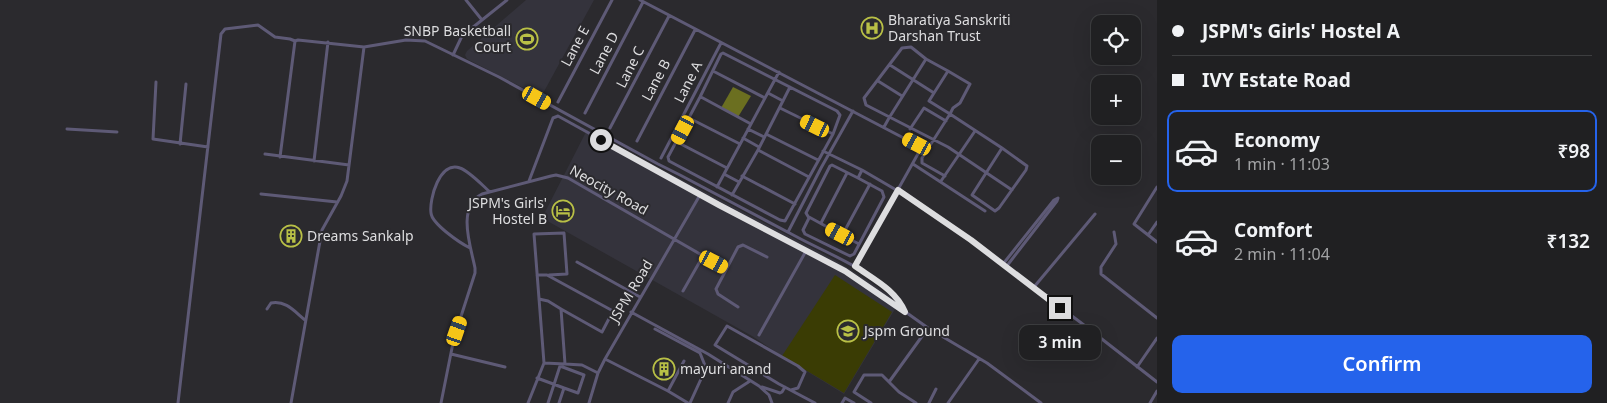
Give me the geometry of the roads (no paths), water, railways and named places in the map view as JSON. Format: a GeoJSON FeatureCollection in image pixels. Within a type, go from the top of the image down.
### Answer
{"type":"FeatureCollection","features":[{"type":"Feature","properties":{"kind":"street"},"geometry":{"type":"LineString","coordinates":[[453,55],[460,40],[507,0]]}},
{"type":"Feature","properties":{"kind":"street","name":"Lane E"},"geometry":{"type":"LineString","coordinates":[[558,102],[612,0]]}},
{"type":"Feature","properties":{"kind":"street"},"geometry":{"type":"LineString","coordinates":[[468,1],[482,20]]}},
{"type":"Feature","properties":{"kind":"street"},"geometry":{"type":"LineString","coordinates":[[642,1],[917,144],[919,152],[913,164],[855,266]]}},
{"type":"Feature","properties":{"kind":"street","name":"Lane D"},"geometry":{"type":"LineString","coordinates":[[585,113],[642,1]]}},
{"type":"Feature","properties":{"kind":"street","name":"Lane C"},"geometry":{"type":"LineString","coordinates":[[610,128],[669,16]]}},
{"type":"Feature","properties":{"kind":"street"},"geometry":{"type":"LineString","coordinates":[[178,403],[222,30],[258,25],[275,37],[290,38],[295,41],[328,42],[364,47],[406,40],[420,40],[434,44],[499,77],[658,164],[855,266],[891,292],[899,300],[905,312]]}},
{"type":"Feature","properties":{"kind":"street"},"geometry":{"type":"LineString","coordinates":[[473,27],[481,34]]}},
{"type":"Feature","properties":{"kind":"street","name":"Lane B"},"geometry":{"type":"LineString","coordinates":[[637,141],[695,30]]}},
{"type":"Feature","properties":{"kind":"street"},"geometry":{"type":"LineString","coordinates":[[280,156],[295,41]]}},
{"type":"Feature","properties":{"kind":"street"},"geometry":{"type":"LineString","coordinates":[[314,161],[328,42]]}},
{"type":"Feature","properties":{"kind":"street","name":"Lane A"},"geometry":{"type":"LineString","coordinates":[[661,158],[721,43]]}},
{"type":"Feature","properties":{"kind":"street"},"geometry":{"type":"LineString","coordinates":[[291,403],[322,230],[347,180],[364,47]]}},
{"type":"Feature","properties":{"kind":"street"},"geometry":{"type":"LineString","coordinates":[[945,176],[922,163],[922,158],[933,140],[946,121],[953,108],[960,103],[970,84],[926,59],[911,47],[902,48],[864,98],[866,105],[889,118],[933,140],[959,154],[1012,190]]}},
{"type":"Feature","properties":{"kind":"street"},"geometry":{"type":"LineString","coordinates":[[723,53],[775,79],[839,113],[840,117],[833,134],[787,219],[783,221],[669,161],[668,157],[721,54],[723,53]]}},
{"type":"Feature","properties":{"kind":"street"},"geometry":{"type":"LineString","coordinates":[[884,127],[926,59]]}},
{"type":"Feature","properties":{"kind":"street"},"geometry":{"type":"LineString","coordinates":[[890,65],[934,93]]}},
{"type":"Feature","properties":{"kind":"street"},"geometry":{"type":"LineString","coordinates":[[713,71],[765,98]]}},
{"type":"Feature","properties":{"kind":"street"},"geometry":{"type":"LineString","coordinates":[[910,129],[948,71]]}},
{"type":"Feature","properties":{"kind":"street"},"geometry":{"type":"LineString","coordinates":[[717,187],[779,72]]}},
{"type":"Feature","properties":{"kind":"street"},"geometry":{"type":"LineString","coordinates":[[878,81],[902,96]]}},
{"type":"Feature","properties":{"kind":"street"},"geometry":{"type":"LineString","coordinates":[[156,82],[153,139],[208,147]]}},
{"type":"Feature","properties":{"kind":"street"},"geometry":{"type":"LineString","coordinates":[[180,144],[186,84]]}},
{"type":"Feature","properties":{"kind":"street"},"geometry":{"type":"LineString","coordinates":[[732,195],[759,148],[790,87]]}},
{"type":"Feature","properties":{"kind":"street"},"geometry":{"type":"LineString","coordinates":[[768,92],[783,101]]}},
{"type":"Feature","properties":{"kind":"street"},"geometry":{"type":"LineString","coordinates":[[700,97],[751,124]]}},
{"type":"Feature","properties":{"kind":"street"},"geometry":{"type":"LineString","coordinates":[[929,101],[1002,148],[1027,166],[1012,190],[995,211],[972,195],[1002,148]]}},
{"type":"Feature","properties":{"kind":"street"},"geometry":{"type":"LineString","coordinates":[[780,108],[833,134]]}},
{"type":"Feature","properties":{"kind":"street"},"geometry":{"type":"LineString","coordinates":[[924,108],[946,121]]}},
{"type":"Feature","properties":{"kind":"street"},"geometry":{"type":"LineString","coordinates":[[788,232],[853,111]]}},
{"type":"Feature","properties":{"kind":"street"},"geometry":{"type":"LineString","coordinates":[[529,181],[552,118],[558,116],[859,280],[928,328],[1002,373],[1041,403]]}},
{"type":"Feature","properties":{"kind":"street"},"geometry":{"type":"LineString","coordinates":[[689,118],[740,144]]}},
{"type":"Feature","properties":{"kind":"street"},"geometry":{"type":"LineString","coordinates":[[67,129],[117,132]]}},
{"type":"Feature","properties":{"kind":"street"},"geometry":{"type":"LineString","coordinates":[[748,129],[818,160]]}},
{"type":"Feature","properties":{"kind":"street"},"geometry":{"type":"LineString","coordinates":[[941,181],[975,131]]}},
{"type":"Feature","properties":{"kind":"street"},"geometry":{"type":"LineString","coordinates":[[743,138],[809,177]]}},
{"type":"Feature","properties":{"kind":"street"},"geometry":{"type":"LineString","coordinates":[[677,142],[727,168]]}},
{"type":"Feature","properties":{"kind":"street"},"geometry":{"type":"LineString","coordinates":[[823,151],[898,190],[955,229],[1157,382]]}},
{"type":"Feature","properties":{"kind":"street"},"geometry":{"type":"LineString","coordinates":[[264,154],[349,165]]}},
{"type":"Feature","properties":{"kind":"street"},"geometry":{"type":"LineString","coordinates":[[913,164],[985,212]]}},
{"type":"Feature","properties":{"kind":"street"},"geometry":{"type":"LineString","coordinates":[[832,165],[847,172],[882,191],[884,197],[860,244],[854,254],[850,256],[803,232],[808,220],[806,213],[830,166],[832,165]]}},
{"type":"Feature","properties":{"kind":"street"},"geometry":{"type":"LineString","coordinates":[[471,248],[455,240],[432,216],[431,210],[437,182],[445,170],[456,167],[464,170],[490,192]]}},
{"type":"Feature","properties":{"kind":"street"},"geometry":{"type":"LineString","coordinates":[[858,178],[862,170]]}},
{"type":"Feature","properties":{"kind":"street"},"geometry":{"type":"LineString","coordinates":[[820,223],[847,172]]}},
{"type":"Feature","properties":{"kind":"street"},"geometry":{"type":"LineString","coordinates":[[724,174],[739,182]]}},
{"type":"Feature","properties":{"kind":"street","name":"Neocity Road"},"geometry":{"type":"LineString","coordinates":[[441,403],[454,338],[475,273],[467,236],[468,208],[477,196],[556,175],[568,178],[726,269]]}},
{"type":"Feature","properties":{"kind":"street"},"geometry":{"type":"LineString","coordinates":[[742,176],[795,204]]}},
{"type":"Feature","properties":{"kind":"street"},"geometry":{"type":"LineString","coordinates":[[840,234],[846,231],[870,184]]}},
{"type":"Feature","properties":{"kind":"street"},"geometry":{"type":"LineString","coordinates":[[1157,187],[1134,222],[1136,226],[1157,242]]}},
{"type":"Feature","properties":{"kind":"street"},"geometry":{"type":"LineString","coordinates":[[722,197],[725,191]]}},
{"type":"Feature","properties":{"kind":"street"},"geometry":{"type":"LineString","coordinates":[[802,191],[808,194]]}},
{"type":"Feature","properties":{"kind":"street"},"geometry":{"type":"LineString","coordinates":[[261,194],[337,202]]}},
{"type":"Feature","properties":{"kind":"street","name":"JSPM Road"},"geometry":{"type":"LineString","coordinates":[[589,403],[598,373],[605,358],[700,195]]}},
{"type":"Feature","properties":{"kind":"street"},"geometry":{"type":"LineString","coordinates":[[1058,198],[1057,201],[1004,266],[1054,200],[1058,198]]}},
{"type":"Feature","properties":{"kind":"street"},"geometry":{"type":"LineString","coordinates":[[1034,287],[1095,214]]}},
{"type":"Feature","properties":{"kind":"street"},"geometry":{"type":"LineString","coordinates":[[808,217],[860,244]]}},
{"type":"Feature","properties":{"kind":"street"},"geometry":{"type":"LineString","coordinates":[[1148,235],[1157,222]]}},
{"type":"Feature","properties":{"kind":"street"},"geometry":{"type":"LineString","coordinates":[[1114,232],[1116,244],[1101,266],[1100,274],[1157,318]]}},
{"type":"Feature","properties":{"kind":"street"},"geometry":{"type":"LineString","coordinates":[[528,403],[544,363],[537,275],[534,234],[564,234],[567,274],[537,275]]}},
{"type":"Feature","properties":{"kind":"street"},"geometry":{"type":"LineString","coordinates":[[738,307],[716,292],[738,247],[741,245],[767,257]]}},
{"type":"Feature","properties":{"kind":"street"},"geometry":{"type":"LineString","coordinates":[[759,335],[806,251]]}},
{"type":"Feature","properties":{"kind":"street"},"geometry":{"type":"LineString","coordinates":[[683,291],[703,256]]}},
{"type":"Feature","properties":{"kind":"street"},"geometry":{"type":"LineString","coordinates":[[577,262],[640,297]]}},
{"type":"Feature","properties":{"kind":"street"},"geometry":{"type":"LineString","coordinates":[[539,299],[548,302],[602,332],[613,311],[547,275]]}},
{"type":"Feature","properties":{"kind":"street"},"geometry":{"type":"LineString","coordinates":[[267,309],[272,303],[285,304],[305,320]]}},
{"type":"Feature","properties":{"kind":"street"},"geometry":{"type":"LineString","coordinates":[[548,403],[562,364],[561,309]]}},
{"type":"Feature","properties":{"kind":"street"},"geometry":{"type":"LineString","coordinates":[[631,312],[708,354],[759,386],[780,392],[785,387]]}},
{"type":"Feature","properties":{"kind":"street"},"geometry":{"type":"LineString","coordinates":[[791,390],[798,388],[805,372],[798,366],[727,326],[715,346],[785,387],[815,403]]}},
{"type":"Feature","properties":{"kind":"street"},"geometry":{"type":"LineString","coordinates":[[889,382],[928,328]]}},
{"type":"Feature","properties":{"kind":"street"},"geometry":{"type":"LineString","coordinates":[[605,358],[689,403],[706,368],[700,354],[655,329]]}},
{"type":"Feature","properties":{"kind":"street"},"geometry":{"type":"LineString","coordinates":[[1138,367],[1157,338]]}},
{"type":"Feature","properties":{"kind":"street"},"geometry":{"type":"LineString","coordinates":[[451,354],[505,367]]}},
{"type":"Feature","properties":{"kind":"street"},"geometry":{"type":"LineString","coordinates":[[948,403],[979,359]]}},
{"type":"Feature","properties":{"kind":"street"},"geometry":{"type":"LineString","coordinates":[[668,391],[684,361]]}},
{"type":"Feature","properties":{"kind":"street"},"geometry":{"type":"LineString","coordinates":[[544,363],[582,365],[598,373]]}},
{"type":"Feature","properties":{"kind":"street"},"geometry":{"type":"LineString","coordinates":[[538,378],[578,393],[584,375],[562,364]]}},
{"type":"Feature","properties":{"kind":"street"},"geometry":{"type":"LineString","coordinates":[[871,403],[854,391],[864,375],[882,375],[899,392],[916,403]]}},
{"type":"Feature","properties":{"kind":"street"},"geometry":{"type":"LineString","coordinates":[[728,403],[733,392],[750,381]]}},
{"type":"Feature","properties":{"kind":"street"},"geometry":{"type":"LineString","coordinates":[[759,386],[768,395],[772,403]]}},
{"type":"Feature","properties":{"kind":"street"},"geometry":{"type":"LineString","coordinates":[[559,403],[564,388]]}},
{"type":"Feature","properties":{"kind":"street"},"geometry":{"type":"LineString","coordinates":[[929,403],[936,389]]}},
{"type":"Feature","properties":{"kind":"street"},"geometry":{"type":"LineString","coordinates":[[1150,403],[1157,391]]}},
{"type":"Feature","properties":{"kind":"street"},"geometry":{"type":"LineString","coordinates":[[842,403],[845,398],[854,403]]}},
{"type":"Feature","properties":{"kind":"place","name":"Bharatiya Sanskriti Darshan Trust"},"geometry":{"type":"Point","coordinates":[872,28]}},
{"type":"Feature","properties":{"kind":"place","name":"SNBP Basketball Court"},"geometry":{"type":"Point","coordinates":[527,39]}},
{"type":"Feature","properties":{"kind":"place","name":"JSPM's Girls' Hostel B"},"geometry":{"type":"Point","coordinates":[563,211]}},
{"type":"Feature","properties":{"kind":"place","name":"Dreams Sankalp"},"geometry":{"type":"Point","coordinates":[291,236]}},
{"type":"Feature","properties":{"kind":"place","name":"Jspm Ground"},"geometry":{"type":"Point","coordinates":[848,331]}},
{"type":"Feature","properties":{"kind":"place","name":"mayuri anand"},"geometry":{"type":"Point","coordinates":[664,369]}}]}
